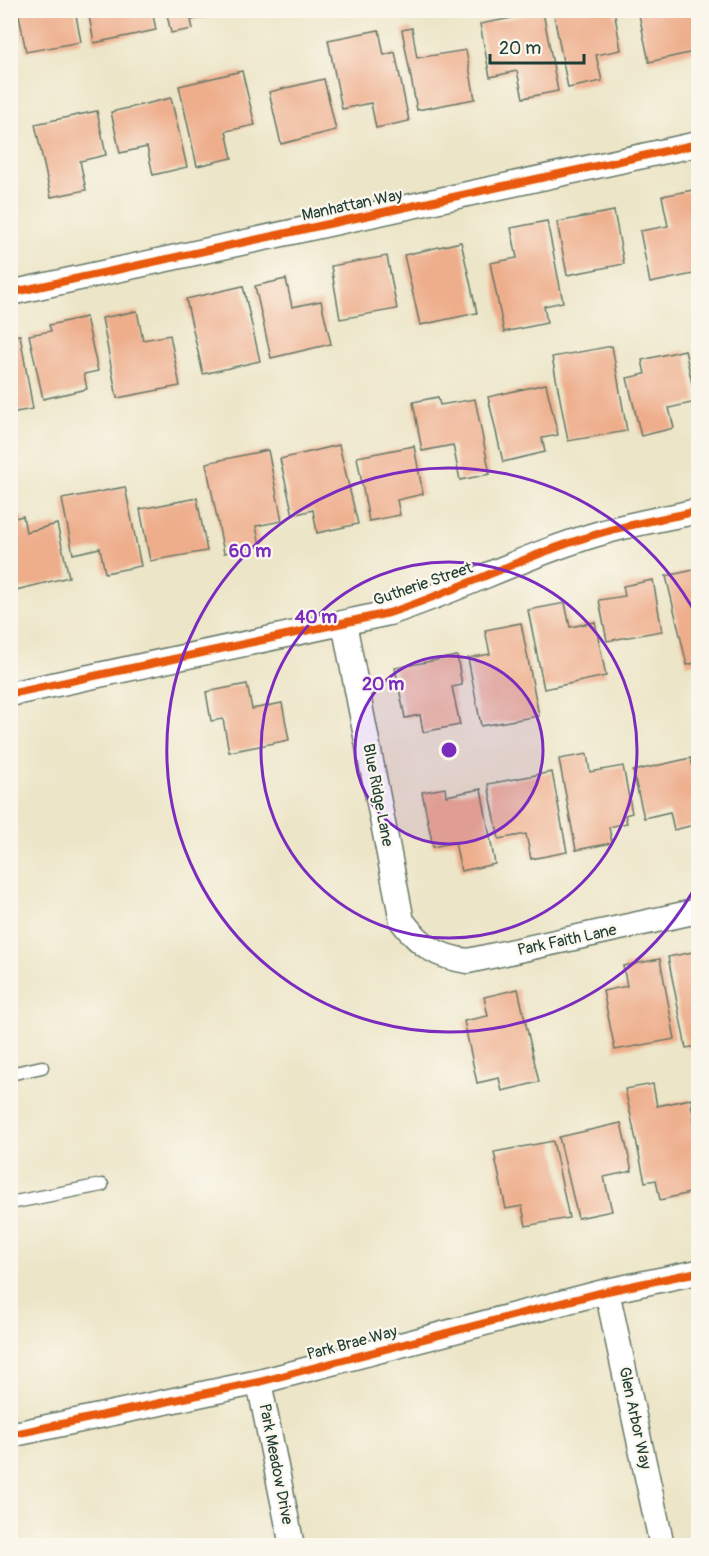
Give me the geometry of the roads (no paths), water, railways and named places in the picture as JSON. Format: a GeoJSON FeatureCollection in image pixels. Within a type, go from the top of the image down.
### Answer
{"type":"FeatureCollection","features":[{"type":"Feature","properties":{"kind":"street","name":"Manhattan Way"},"geometry":{"type":"LineString","coordinates":[[10,293],[699,144]]}},
{"type":"Feature","properties":{"kind":"street","name":"Gutherie Street"},"geometry":{"type":"LineString","coordinates":[[10,694],[389,613],[442,596],[514,564],[604,532],[699,511]]}},
{"type":"Feature","properties":{"kind":"street","name":"Blue Ridge Lane"},"geometry":{"type":"LineString","coordinates":[[344,623],[402,921],[416,940],[435,954]]}},
{"type":"Feature","properties":{"kind":"street","name":"Park Faith Lane"},"geometry":{"type":"LineString","coordinates":[[435,954],[468,961],[699,911]]}},
{"type":"Feature","properties":{"kind":"street","name":"Park Brae Way"},"geometry":{"type":"LineString","coordinates":[[10,1435],[259,1382],[608,1291],[699,1272]]}},
{"type":"Feature","properties":{"kind":"street","name":"Glen Arbor Way"},"geometry":{"type":"LineString","coordinates":[[608,1291],[662,1545]]}},
{"type":"Feature","properties":{"kind":"street","name":"Park Meadow Drive"},"geometry":{"type":"LineString","coordinates":[[259,1382],[292,1545]]}},
{"type":"Feature","properties":{"kind":"lane"},"geometry":{"type":"LineString","coordinates":[[10,1074],[42,1067]]}},
{"type":"Feature","properties":{"kind":"lane"},"geometry":{"type":"LineString","coordinates":[[10,1203],[102,1185]]}}]}
